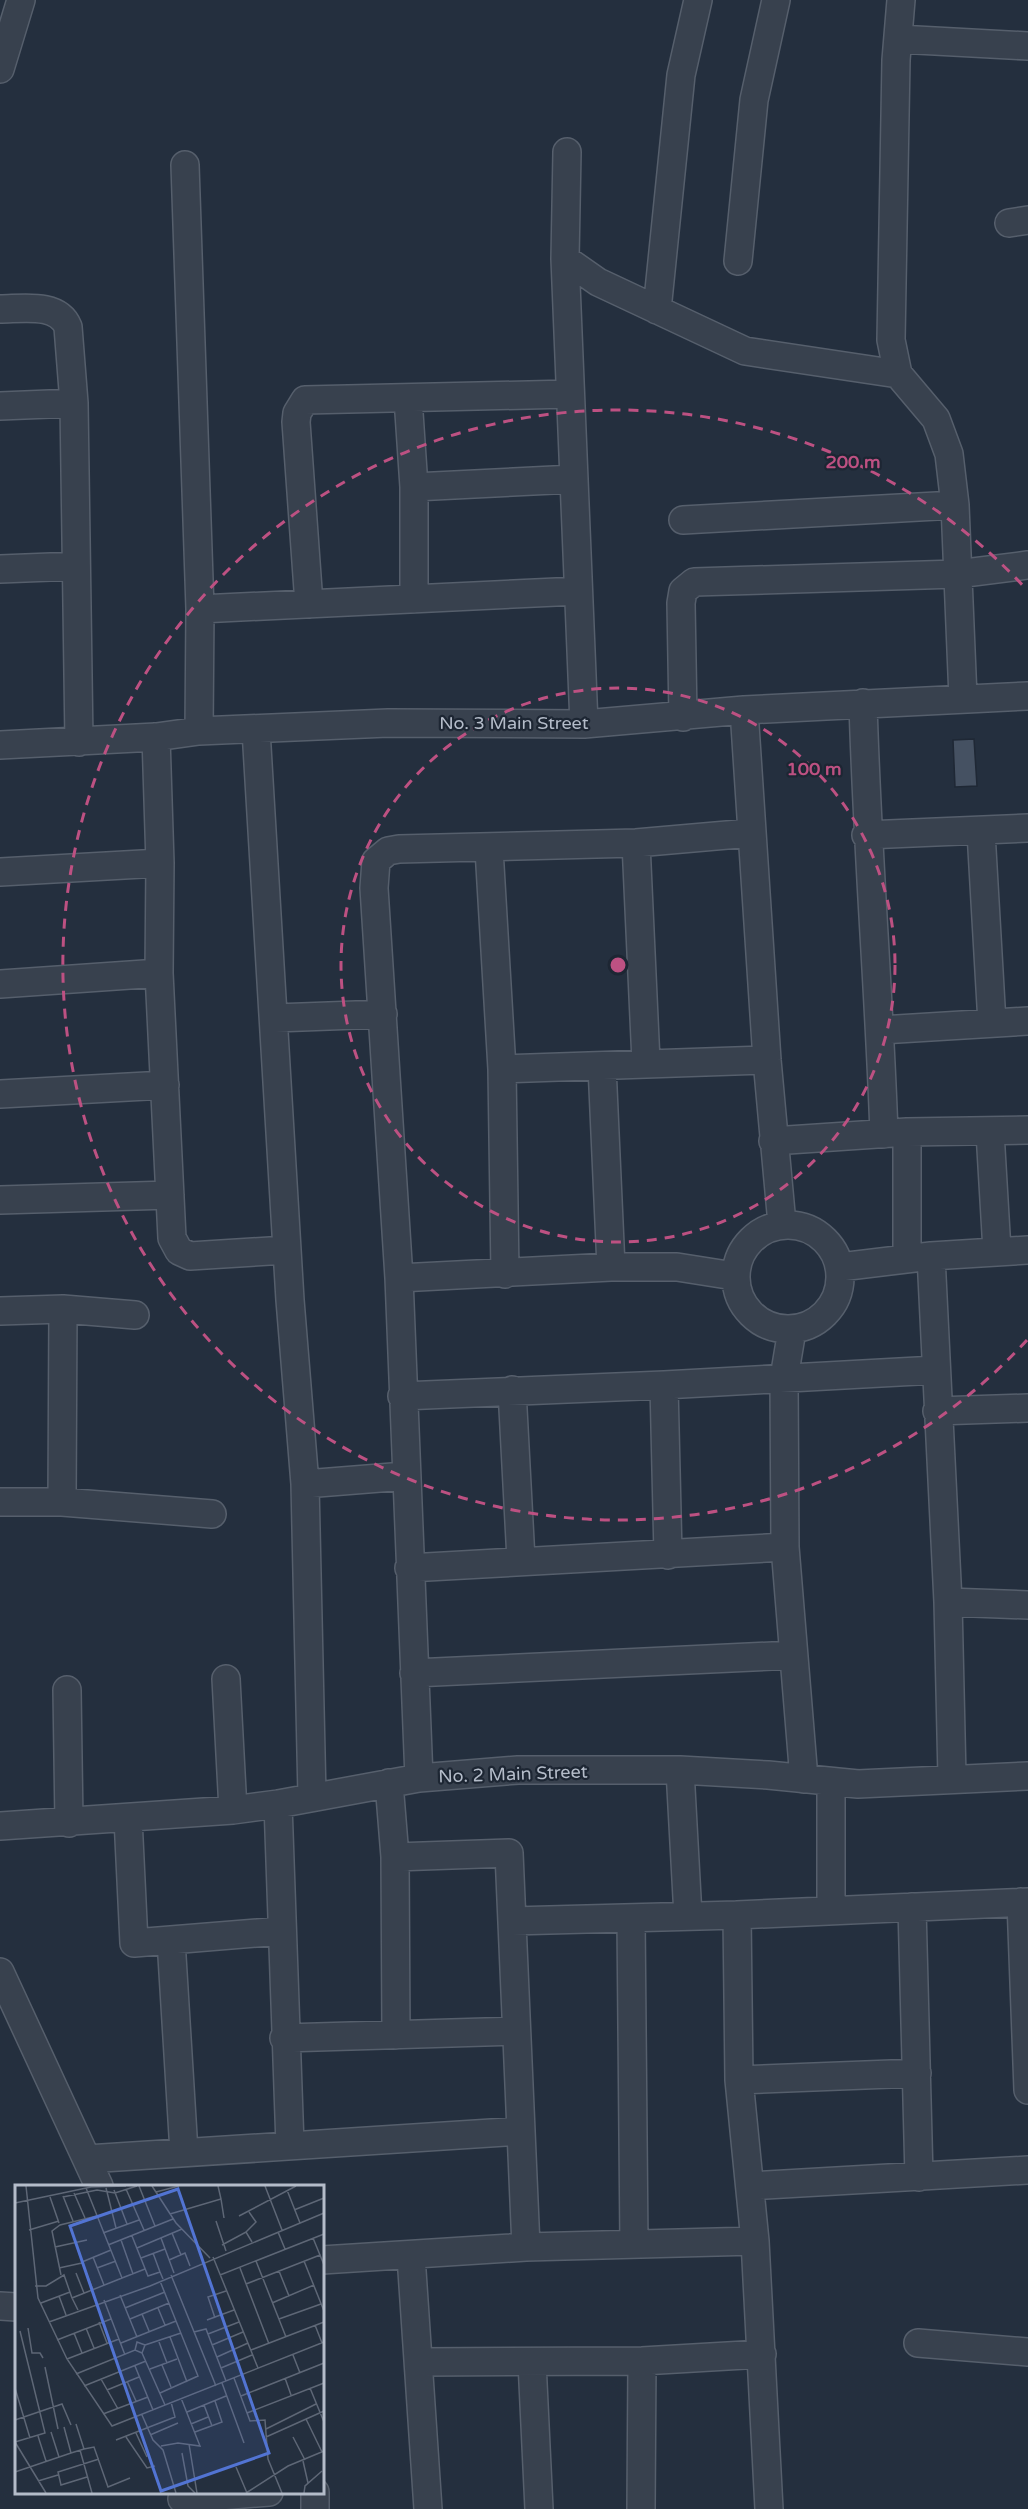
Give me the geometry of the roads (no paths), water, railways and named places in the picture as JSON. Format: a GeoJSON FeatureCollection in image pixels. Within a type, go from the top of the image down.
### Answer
{"type":"FeatureCollection","features":[{"type":"Feature","properties":{"kind":"street"},"geometry":{"type":"LineString","coordinates":[[0,69],[21,0]]}},
{"type":"Feature","properties":{"kind":"street"},"geometry":{"type":"LineString","coordinates":[[657,310],[681,75],[698,0]]}},
{"type":"Feature","properties":{"kind":"street"},"geometry":{"type":"LineString","coordinates":[[738,261],[754,100],[776,0]]}},
{"type":"Feature","properties":{"kind":"street"},"geometry":{"type":"LineString","coordinates":[[901,0],[898,39],[891,340],[898,374],[936,419],[945,438],[949,454],[955,505],[963,698]]}},
{"type":"Feature","properties":{"kind":"street"},"geometry":{"type":"LineString","coordinates":[[898,39],[1028,46]]}},
{"type":"Feature","properties":{"kind":"street"},"geometry":{"type":"LineString","coordinates":[[567,152],[565,258],[584,724]]}},
{"type":"Feature","properties":{"kind":"street"},"geometry":{"type":"LineString","coordinates":[[185,165],[200,609],[199,731]]}},
{"type":"Feature","properties":{"kind":"street"},"geometry":{"type":"LineString","coordinates":[[565,258],[598,282],[745,351],[898,374]]}},
{"type":"Feature","properties":{"kind":"street"},"geometry":{"type":"LineString","coordinates":[[0,309],[41,309],[55,312],[64,318],[68,327],[74,403],[79,742]]}},
{"type":"Feature","properties":{"kind":"street"},"geometry":{"type":"LineString","coordinates":[[309,604],[296,423],[300,406],[305,400],[570,394]]}},
{"type":"Feature","properties":{"kind":"street"},"geometry":{"type":"LineString","coordinates":[[408,398],[414,487],[414,599]]}},
{"type":"Feature","properties":{"kind":"street"},"geometry":{"type":"LineString","coordinates":[[0,406],[74,403]]}},
{"type":"Feature","properties":{"kind":"street"},"geometry":{"type":"LineString","coordinates":[[414,487],[574,478]]}},
{"type":"Feature","properties":{"kind":"street"},"geometry":{"type":"LineString","coordinates":[[683,520],[955,505]]}},
{"type":"Feature","properties":{"kind":"street"},"geometry":{"type":"LineString","coordinates":[[683,717],[681,603],[683,591],[694,582],[957,574],[1028,565]]}},
{"type":"Feature","properties":{"kind":"street"},"geometry":{"type":"LineString","coordinates":[[0,569],[76,566]]}},
{"type":"Feature","properties":{"kind":"street"},"geometry":{"type":"LineString","coordinates":[[200,609],[578,591]]}},
{"type":"Feature","properties":{"kind":"street","name":"No. 3 Main Street"},"geometry":{"type":"LineString","coordinates":[[0,746],[156,737],[199,731],[388,723],[584,724],[744,710],[1028,696]]}},
{"type":"Feature","properties":{"kind":"street"},"geometry":{"type":"LineString","coordinates":[[863,703],[866,835],[880,1030],[936,1370],[948,1602],[952,1778]]}},
{"type":"Feature","properties":{"kind":"street"},"geometry":{"type":"LineString","coordinates":[[744,710],[750,833],[773,1141],[782,1224]]}},
{"type":"Feature","properties":{"kind":"street"},"geometry":{"type":"LineString","coordinates":[[256,730],[275,1018],[286,1250],[305,1484],[312,1797]]}},
{"type":"Feature","properties":{"kind":"street"},"geometry":{"type":"LineString","coordinates":[[156,737],[160,863],[159,973],[172,1239],[178,1251],[190,1256],[286,1250]]}},
{"type":"Feature","properties":{"kind":"street"},"geometry":{"type":"LineString","coordinates":[[866,835],[981,832],[1028,828]]}},
{"type":"Feature","properties":{"kind":"street"},"geometry":{"type":"LineString","coordinates":[[981,832],[992,1023]]}},
{"type":"Feature","properties":{"kind":"street"},"geometry":{"type":"LineString","coordinates":[[419,1778],[408,1568],[399,1278],[374,888],[376,861],[388,851],[399,849],[489,849],[636,843],[750,833]]}},
{"type":"Feature","properties":{"kind":"street"},"geometry":{"type":"LineString","coordinates":[[636,843],[646,1062]]}},
{"type":"Feature","properties":{"kind":"street"},"geometry":{"type":"LineString","coordinates":[[489,849],[502,1069],[505,1274]]}},
{"type":"Feature","properties":{"kind":"street"},"geometry":{"type":"LineString","coordinates":[[0,872],[160,863]]}},
{"type":"Feature","properties":{"kind":"street"},"geometry":{"type":"LineString","coordinates":[[0,984],[159,973]]}},
{"type":"Feature","properties":{"kind":"street"},"geometry":{"type":"LineString","coordinates":[[275,1018],[383,1014]]}},
{"type":"Feature","properties":{"kind":"street"},"geometry":{"type":"LineString","coordinates":[[880,1030],[1028,1021]]}},
{"type":"Feature","properties":{"kind":"street"},"geometry":{"type":"LineString","coordinates":[[502,1069],[602,1066],[646,1062],[767,1060]]}},
{"type":"Feature","properties":{"kind":"street"},"geometry":{"type":"LineString","coordinates":[[602,1066],[611,1267]]}},
{"type":"Feature","properties":{"kind":"street"},"geometry":{"type":"LineString","coordinates":[[0,1094],[165,1084]]}},
{"type":"Feature","properties":{"kind":"street"},"geometry":{"type":"LineString","coordinates":[[773,1141],[896,1133],[1028,1130]]}},
{"type":"Feature","properties":{"kind":"street"},"geometry":{"type":"LineString","coordinates":[[990,1132],[997,1251]]}},
{"type":"Feature","properties":{"kind":"street"},"geometry":{"type":"LineString","coordinates":[[0,1200],[170,1195]]}},
{"type":"Feature","properties":{"kind":"street"},"geometry":{"type":"LineString","coordinates":[[782,1224],[798,1226],[825,1240],[840,1267],[838,1297],[820,1320],[792,1330],[763,1324],[749,1311],[742,1304],[734,1276],[744,1247],[768,1228],[782,1224]]}},
{"type":"Feature","properties":{"kind":"street"},"geometry":{"type":"LineString","coordinates":[[840,1267],[919,1257],[1028,1250]]}},
{"type":"Feature","properties":{"kind":"street"},"geometry":{"type":"LineString","coordinates":[[399,1278],[611,1267],[677,1267],[734,1276]]}},
{"type":"Feature","properties":{"kind":"street"},"geometry":{"type":"LineString","coordinates":[[0,1311],[63,1309],[135,1315]]}},
{"type":"Feature","properties":{"kind":"street"},"geometry":{"type":"LineString","coordinates":[[62,1502],[63,1309]]}},
{"type":"Feature","properties":{"kind":"street"},"geometry":{"type":"LineString","coordinates":[[792,1330],[784,1378],[785,1547],[804,1779]]}},
{"type":"Feature","properties":{"kind":"street"},"geometry":{"type":"LineString","coordinates":[[402,1396],[936,1370]]}},
{"type":"Feature","properties":{"kind":"street"},"geometry":{"type":"LineString","coordinates":[[664,1385],[668,1555]]}},
{"type":"Feature","properties":{"kind":"street"},"geometry":{"type":"LineString","coordinates":[[512,1390],[521,1560]]}},
{"type":"Feature","properties":{"kind":"street"},"geometry":{"type":"LineString","coordinates":[[937,1411],[1028,1408]]}},
{"type":"Feature","properties":{"kind":"street"},"geometry":{"type":"LineString","coordinates":[[305,1484],[405,1476]]}},
{"type":"Feature","properties":{"kind":"street"},"geometry":{"type":"LineString","coordinates":[[0,1502],[62,1502],[212,1514]]}},
{"type":"Feature","properties":{"kind":"street"},"geometry":{"type":"LineString","coordinates":[[408,1568],[785,1547]]}},
{"type":"Feature","properties":{"kind":"street"},"geometry":{"type":"LineString","coordinates":[[948,1602],[1028,1605]]}},
{"type":"Feature","properties":{"kind":"street"},"geometry":{"type":"LineString","coordinates":[[414,1673],[793,1655]]}},
{"type":"Feature","properties":{"kind":"street"},"geometry":{"type":"LineString","coordinates":[[226,1679],[233,1810]]}},
{"type":"Feature","properties":{"kind":"street"},"geometry":{"type":"LineString","coordinates":[[66,1690],[69,1823]]}},
{"type":"Feature","properties":{"kind":"street","name":"No. 2 Main Street"},"geometry":{"type":"LineString","coordinates":[[0,1826],[233,1810],[419,1778],[518,1770],[680,1770],[858,1784],[1028,1776]]}},
{"type":"Feature","properties":{"kind":"street"},"geometry":{"type":"LineString","coordinates":[[680,1770],[688,1916]]}},
{"type":"Feature","properties":{"kind":"street"},"geometry":{"type":"LineString","coordinates":[[389,1783],[395,1857],[396,2035]]}},
{"type":"Feature","properties":{"kind":"street"},"geometry":{"type":"LineString","coordinates":[[831,1783],[831,1911]]}},
{"type":"Feature","properties":{"kind":"street"},"geometry":{"type":"LineString","coordinates":[[278,1804],[284,2038],[290,2145]]}},
{"type":"Feature","properties":{"kind":"street"},"geometry":{"type":"LineString","coordinates":[[128,1818],[134,1943],[281,1931]]}},
{"type":"Feature","properties":{"kind":"street"},"geometry":{"type":"LineString","coordinates":[[395,1857],[509,1853],[526,2247]]}},
{"type":"Feature","properties":{"kind":"street"},"geometry":{"type":"LineString","coordinates":[[512,1921],[737,1915],[1024,1902],[1028,2090]]}},
{"type":"Feature","properties":{"kind":"street"},"geometry":{"type":"LineString","coordinates":[[912,1907],[919,2177]]}},
{"type":"Feature","properties":{"kind":"street"},"geometry":{"type":"LineString","coordinates":[[737,1915],[739,2080],[755,2241],[769,2509]]}},
{"type":"Feature","properties":{"kind":"street"},"geometry":{"type":"LineString","coordinates":[[631,1918],[634,2244]]}},
{"type":"Feature","properties":{"kind":"street"},"geometry":{"type":"LineString","coordinates":[[171,1940],[184,2152]]}},
{"type":"Feature","properties":{"kind":"street"},"geometry":{"type":"LineString","coordinates":[[0,1972],[98,2185]]}},
{"type":"Feature","properties":{"kind":"street"},"geometry":{"type":"LineString","coordinates":[[284,2038],[516,2031]]}},
{"type":"Feature","properties":{"kind":"street"},"geometry":{"type":"LineString","coordinates":[[739,2080],[917,2073]]}},
{"type":"Feature","properties":{"kind":"street"},"geometry":{"type":"LineString","coordinates":[[87,2159],[521,2131]]}},
{"type":"Feature","properties":{"kind":"street"},"geometry":{"type":"LineString","coordinates":[[750,2186],[1028,2170]]}},
{"type":"Feature","properties":{"kind":"street"},"geometry":{"type":"LineString","coordinates":[[324,2260],[526,2247],[755,2241]]}},
{"type":"Feature","properties":{"kind":"street"},"geometry":{"type":"LineString","coordinates":[[411,2256],[429,2509]]}},
{"type":"Feature","properties":{"kind":"street"},"geometry":{"type":"LineString","coordinates":[[0,2306],[15,2307]]}},
{"type":"Feature","properties":{"kind":"street"},"geometry":{"type":"LineString","coordinates":[[918,2343],[1028,2352]]}},
{"type":"Feature","properties":{"kind":"street"},"geometry":{"type":"LineString","coordinates":[[420,2362],[642,2361],[762,2354]]}},
{"type":"Feature","properties":{"kind":"street"},"geometry":{"type":"LineString","coordinates":[[641,2509],[642,2361]]}},
{"type":"Feature","properties":{"kind":"street"},"geometry":{"type":"LineString","coordinates":[[532,2362],[539,2509]]}},
{"type":"Feature","properties":{"kind":"street"},"geometry":{"type":"LineString","coordinates":[[182,2500],[257,2494]]}}]}
